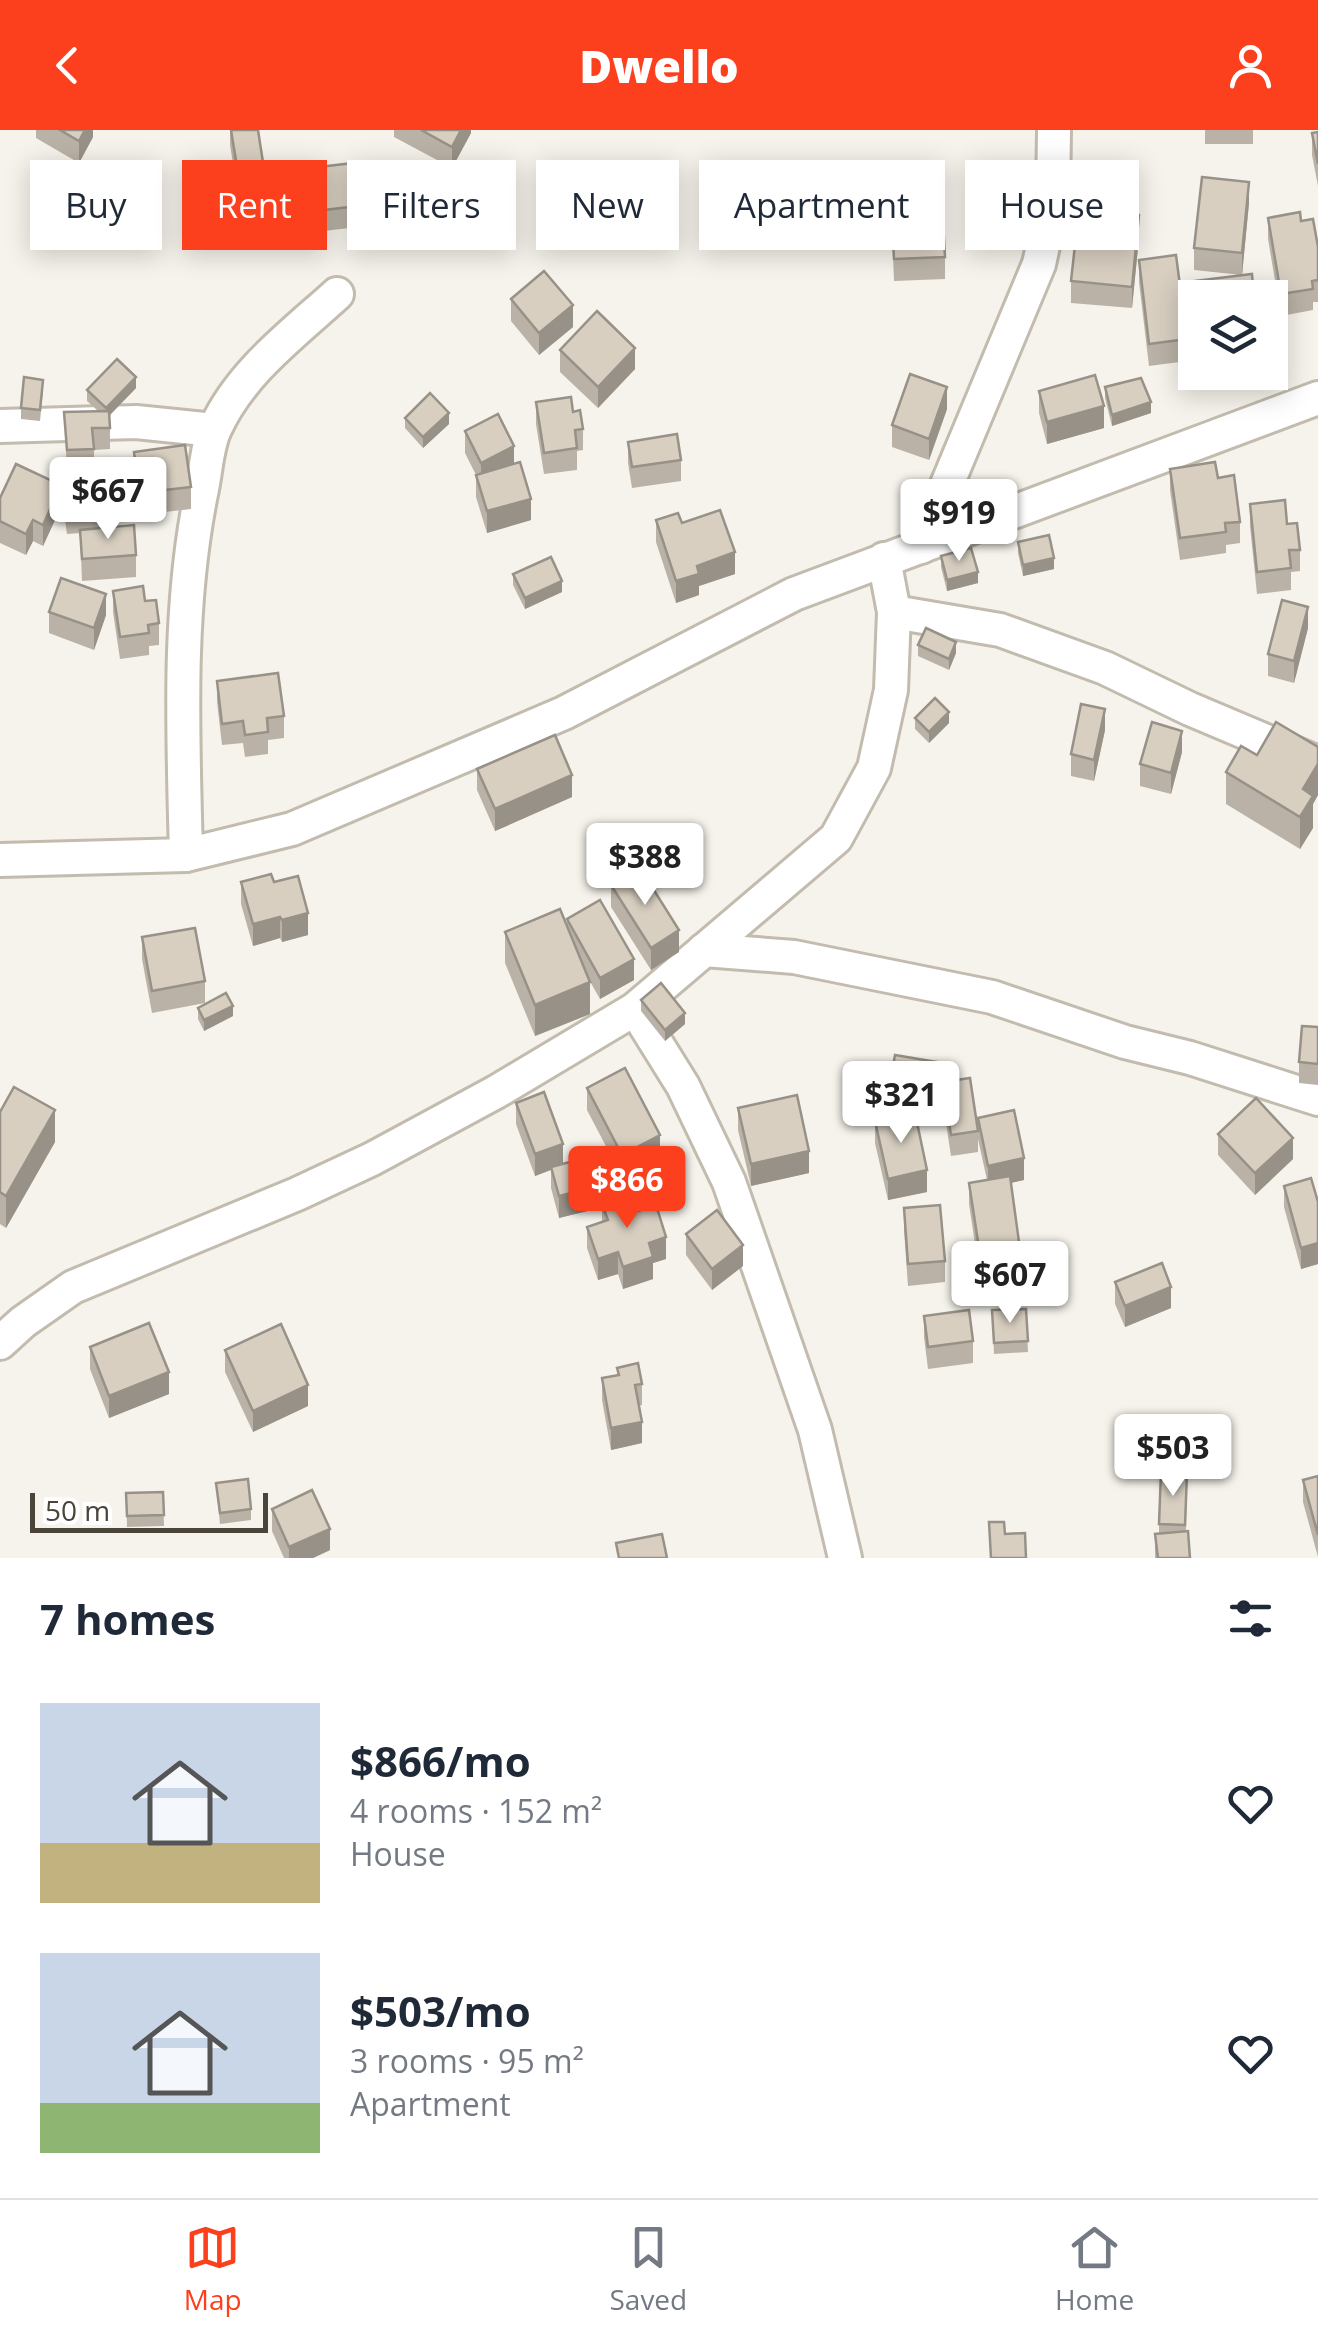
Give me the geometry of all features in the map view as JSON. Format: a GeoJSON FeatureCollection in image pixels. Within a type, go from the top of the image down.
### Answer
{"type":"FeatureCollection","features":[{"type":"Feature","properties":{"kind":"street"},"geometry":{"type":"LineString","coordinates":[[921,547],[1040,264],[1053,200],[1054,130]]}},
{"type":"Feature","properties":{"kind":"street"},"geometry":{"type":"LineString","coordinates":[[186,854],[182,707],[188,596],[195,521],[214,430],[258,364],[337,294]]}},
{"type":"Feature","properties":{"kind":"street"},"geometry":{"type":"LineString","coordinates":[[0,860],[186,854],[292,829],[564,713],[794,594],[1318,398]]}},
{"type":"Feature","properties":{"kind":"street"},"geometry":{"type":"LineString","coordinates":[[0,426],[136,422],[214,430]]}},
{"type":"Feature","properties":{"kind":"street"},"geometry":{"type":"LineString","coordinates":[[0,1343],[73,1287],[372,1159],[496,1092],[635,1009],[836,838],[874,768],[891,690],[894,612],[884,560]]}},
{"type":"Feature","properties":{"kind":"street"},"geometry":{"type":"LineString","coordinates":[[894,612],[1000,630],[1106,668],[1318,762]]}},
{"type":"Feature","properties":{"kind":"street"},"geometry":{"type":"LineString","coordinates":[[704,950],[794,957],[992,997],[1125,1042],[1190,1058],[1318,1099]]}},
{"type":"Feature","properties":{"kind":"street"},"geometry":{"type":"LineString","coordinates":[[635,1009],[683,1086],[730,1182],[816,1430],[845,1558]]}},
{"type":"Feature","properties":{"kind":"building"},"geometry":{"type":"Polygon","coordinates":[[[60,130],[85,130],[79,141],[60,130]]]}},
{"type":"Feature","properties":{"kind":"building"},"geometry":{"type":"Polygon","coordinates":[[[231,130],[258,130],[263,160],[236,160],[231,130]]]}},
{"type":"Feature","properties":{"kind":"building"},"geometry":{"type":"Polygon","coordinates":[[[421,130],[461,130],[452,147],[421,130]]]}},
{"type":"Feature","properties":{"kind":"building"},"geometry":{"type":"Polygon","coordinates":[[[1318,132],[1318,164],[1312,133],[1318,132]]]}},
{"type":"Feature","properties":{"kind":"building"},"geometry":{"type":"Polygon","coordinates":[[[347,164],[347,207],[327,210],[327,166],[347,164]]]}},
{"type":"Feature","properties":{"kind":"building"},"geometry":{"type":"Polygon","coordinates":[[[1202,177],[1249,182],[1242,253],[1194,248],[1202,177]]]}},
{"type":"Feature","properties":{"kind":"building"},"geometry":{"type":"Polygon","coordinates":[[[1300,212],[1301,221],[1313,219],[1318,280],[1312,281],[1313,289],[1288,293],[1288,280],[1279,280],[1268,218],[1300,212]]]}},
{"type":"Feature","properties":{"kind":"building"},"geometry":{"type":"Polygon","coordinates":[[[894,250],[945,250],[945,257],[894,259],[894,250]]]}},
{"type":"Feature","properties":{"kind":"building"},"geometry":{"type":"Polygon","coordinates":[[[1074,250],[1136,250],[1132,287],[1071,281],[1074,250]]]}},
{"type":"Feature","properties":{"kind":"building"},"geometry":{"type":"Polygon","coordinates":[[[1176,255],[1178,340],[1149,344],[1139,260],[1176,255]]]}},
{"type":"Feature","properties":{"kind":"building"},"geometry":{"type":"Polygon","coordinates":[[[544,271],[573,305],[539,333],[511,299],[544,271]]]}},
{"type":"Feature","properties":{"kind":"building"},"geometry":{"type":"Polygon","coordinates":[[[1252,274],[1252,280],[1202,280],[1252,274]]]}},
{"type":"Feature","properties":{"kind":"building"},"geometry":{"type":"Polygon","coordinates":[[[597,311],[635,348],[598,387],[560,350],[597,311]]]}},
{"type":"Feature","properties":{"kind":"building"},"geometry":{"type":"Polygon","coordinates":[[[117,359],[136,377],[106,408],[87,390],[117,359]]]}},
{"type":"Feature","properties":{"kind":"building"},"geometry":{"type":"Polygon","coordinates":[[[910,374],[947,387],[929,439],[892,425],[910,374]]]}},
{"type":"Feature","properties":{"kind":"building"},"geometry":{"type":"Polygon","coordinates":[[[1095,375],[1104,406],[1047,422],[1039,391],[1095,375]]]}},
{"type":"Feature","properties":{"kind":"building"},"geometry":{"type":"Polygon","coordinates":[[[24,377],[43,380],[40,410],[21,408],[24,377]]]}},
{"type":"Feature","properties":{"kind":"building"},"geometry":{"type":"Polygon","coordinates":[[[1141,378],[1151,402],[1112,415],[1105,387],[1141,378]]]}},
{"type":"Feature","properties":{"kind":"building"},"geometry":{"type":"Polygon","coordinates":[[[430,393],[449,413],[423,437],[405,418],[430,393]]]}},
{"type":"Feature","properties":{"kind":"building"},"geometry":{"type":"Polygon","coordinates":[[[571,397],[573,412],[580,410],[583,429],[575,430],[577,448],[544,453],[536,402],[571,397]]]}},
{"type":"Feature","properties":{"kind":"building"},"geometry":{"type":"Polygon","coordinates":[[[109,411],[110,428],[92,428],[94,449],[67,450],[64,412],[109,411]]]}},
{"type":"Feature","properties":{"kind":"building"},"geometry":{"type":"Polygon","coordinates":[[[498,414],[514,446],[481,463],[465,431],[498,414]]]}},
{"type":"Feature","properties":{"kind":"building"},"geometry":{"type":"Polygon","coordinates":[[[677,434],[681,460],[632,467],[628,442],[677,434]]]}},
{"type":"Feature","properties":{"kind":"building"},"geometry":{"type":"Polygon","coordinates":[[[185,445],[191,487],[139,493],[134,452],[185,445]]]}},
{"type":"Feature","properties":{"kind":"building"},"geometry":{"type":"Polygon","coordinates":[[[520,462],[531,499],[487,511],[476,475],[520,462]]]}},
{"type":"Feature","properties":{"kind":"building"},"geometry":{"type":"Polygon","coordinates":[[[1215,462],[1218,478],[1234,475],[1240,522],[1225,523],[1226,532],[1180,538],[1170,469],[1215,462]]]}},
{"type":"Feature","properties":{"kind":"building"},"geometry":{"type":"Polygon","coordinates":[[[16,464],[61,485],[43,525],[33,520],[26,534],[0,521],[0,498],[16,464]]]}},
{"type":"Feature","properties":{"kind":"building"},"geometry":{"type":"Polygon","coordinates":[[[110,469],[115,506],[67,513],[62,476],[110,469]]]}},
{"type":"Feature","properties":{"kind":"building"},"geometry":{"type":"Polygon","coordinates":[[[1285,500],[1287,524],[1297,523],[1300,550],[1289,550],[1291,568],[1257,572],[1250,504],[1285,500]]]}},
{"type":"Feature","properties":{"kind":"building"},"geometry":{"type":"Polygon","coordinates":[[[720,510],[735,552],[697,566],[699,574],[676,581],[656,520],[678,513],[682,523],[720,510]]]}},
{"type":"Feature","properties":{"kind":"building"},"geometry":{"type":"Polygon","coordinates":[[[134,525],[136,555],[82,559],[80,530],[134,525]]]}},
{"type":"Feature","properties":{"kind":"building"},"geometry":{"type":"Polygon","coordinates":[[[1049,535],[1054,558],[1023,565],[1018,542],[1049,535]]]}},
{"type":"Feature","properties":{"kind":"building"},"geometry":{"type":"Polygon","coordinates":[[[971,548],[978,572],[947,580],[941,556],[971,548]]]}},
{"type":"Feature","properties":{"kind":"building"},"geometry":{"type":"Polygon","coordinates":[[[551,557],[562,581],[525,598],[513,574],[551,557]]]}},
{"type":"Feature","properties":{"kind":"building"},"geometry":{"type":"Polygon","coordinates":[[[61,578],[106,594],[94,628],[49,612],[61,578]]]}},
{"type":"Feature","properties":{"kind":"building"},"geometry":{"type":"Polygon","coordinates":[[[143,586],[145,601],[156,600],[159,623],[148,625],[149,633],[120,637],[113,591],[143,586]]]}},
{"type":"Feature","properties":{"kind":"building"},"geometry":{"type":"Polygon","coordinates":[[[1282,600],[1308,607],[1294,661],[1268,654],[1282,600]]]}},
{"type":"Feature","properties":{"kind":"building"},"geometry":{"type":"Polygon","coordinates":[[[926,628],[956,642],[949,659],[918,645],[926,628]]]}},
{"type":"Feature","properties":{"kind":"building"},"geometry":{"type":"Polygon","coordinates":[[[278,673],[284,716],[267,718],[268,732],[245,735],[243,721],[222,724],[217,681],[278,673]]]}},
{"type":"Feature","properties":{"kind":"building"},"geometry":{"type":"Polygon","coordinates":[[[935,698],[949,712],[929,732],[915,718],[935,698]]]}},
{"type":"Feature","properties":{"kind":"building"},"geometry":{"type":"Polygon","coordinates":[[[1081,704],[1105,709],[1094,760],[1071,754],[1081,704]]]}},
{"type":"Feature","properties":{"kind":"building"},"geometry":{"type":"Polygon","coordinates":[[[1152,722],[1182,731],[1171,773],[1140,764],[1152,722]]]}},
{"type":"Feature","properties":{"kind":"building"},"geometry":{"type":"Polygon","coordinates":[[[1276,722],[1318,747],[1318,764],[1303,789],[1313,796],[1300,817],[1226,772],[1241,746],[1257,755],[1276,722]]]}},
{"type":"Feature","properties":{"kind":"building"},"geometry":{"type":"Polygon","coordinates":[[[555,735],[572,775],[495,809],[477,769],[555,735]]]}},
{"type":"Feature","properties":{"kind":"building"},"geometry":{"type":"Polygon","coordinates":[[[640,868],[679,930],[651,948],[611,885],[640,868]]]}},
{"type":"Feature","properties":{"kind":"building"},"geometry":{"type":"Polygon","coordinates":[[[271,874],[274,882],[298,876],[308,913],[253,924],[241,882],[271,874]]]}},
{"type":"Feature","properties":{"kind":"building"},"geometry":{"type":"Polygon","coordinates":[[[600,900],[634,959],[600,978],[567,919],[600,900]]]}},
{"type":"Feature","properties":{"kind":"building"},"geometry":{"type":"Polygon","coordinates":[[[560,909],[590,982],[535,1005],[505,932],[560,909]]]}},
{"type":"Feature","properties":{"kind":"building"},"geometry":{"type":"Polygon","coordinates":[[[195,928],[205,981],[152,991],[142,937],[195,928]]]}},
{"type":"Feature","properties":{"kind":"building"},"geometry":{"type":"Polygon","coordinates":[[[661,983],[685,1013],[665,1030],[641,1000],[661,983]]]}},
{"type":"Feature","properties":{"kind":"building"},"geometry":{"type":"Polygon","coordinates":[[[226,993],[233,1006],[204,1020],[198,1008],[226,993]]]}},
{"type":"Feature","properties":{"kind":"building"},"geometry":{"type":"Polygon","coordinates":[[[1302,1026],[1318,1027],[1318,1064],[1299,1062],[1302,1026]]]}},
{"type":"Feature","properties":{"kind":"building"},"geometry":{"type":"Polygon","coordinates":[[[895,1055],[937,1062],[932,1090],[890,1083],[895,1055]]]}},
{"type":"Feature","properties":{"kind":"building"},"geometry":{"type":"Polygon","coordinates":[[[625,1068],[660,1135],[622,1155],[587,1088],[625,1068]]]}},
{"type":"Feature","properties":{"kind":"building"},"geometry":{"type":"Polygon","coordinates":[[[970,1078],[978,1131],[951,1135],[943,1082],[970,1078]]]}},
{"type":"Feature","properties":{"kind":"building"},"geometry":{"type":"Polygon","coordinates":[[[14,1087],[55,1110],[6,1196],[0,1192],[0,1112],[14,1087]]]}},
{"type":"Feature","properties":{"kind":"building"},"geometry":{"type":"Polygon","coordinates":[[[544,1092],[563,1144],[535,1154],[516,1103],[544,1092]]]}},
{"type":"Feature","properties":{"kind":"building"},"geometry":{"type":"Polygon","coordinates":[[[797,1095],[809,1151],[751,1164],[738,1108],[797,1095]]]}},
{"type":"Feature","properties":{"kind":"building"},"geometry":{"type":"Polygon","coordinates":[[[1256,1098],[1293,1138],[1255,1173],[1218,1134],[1256,1098]]]}},
{"type":"Feature","properties":{"kind":"building"},"geometry":{"type":"Polygon","coordinates":[[[1014,1110],[1024,1158],[988,1166],[978,1118],[1014,1110]]]}},
{"type":"Feature","properties":{"kind":"building"},"geometry":{"type":"Polygon","coordinates":[[[915,1113],[927,1170],[888,1179],[875,1121],[915,1113]]]}},
{"type":"Feature","properties":{"kind":"building"},"geometry":{"type":"Polygon","coordinates":[[[604,1153],[612,1183],[559,1196],[551,1167],[604,1153]]]}},
{"type":"Feature","properties":{"kind":"building"},"geometry":{"type":"Polygon","coordinates":[[[1010,1176],[1019,1242],[979,1248],[969,1183],[1010,1176]]]}},
{"type":"Feature","properties":{"kind":"building"},"geometry":{"type":"Polygon","coordinates":[[[1311,1178],[1318,1202],[1318,1243],[1301,1248],[1284,1186],[1311,1178]]]}},
{"type":"Feature","properties":{"kind":"building"},"geometry":{"type":"Polygon","coordinates":[[[632,1194],[638,1211],[656,1205],[666,1237],[649,1243],[653,1257],[623,1267],[618,1252],[598,1259],[587,1227],[608,1220],[602,1204],[632,1194]]]}},
{"type":"Feature","properties":{"kind":"building"},"geometry":{"type":"Polygon","coordinates":[[[940,1205],[945,1261],[908,1264],[904,1208],[940,1205]]]}},
{"type":"Feature","properties":{"kind":"building"},"geometry":{"type":"Polygon","coordinates":[[[717,1210],[743,1245],[712,1269],[686,1234],[717,1210]]]}},
{"type":"Feature","properties":{"kind":"building"},"geometry":{"type":"Polygon","coordinates":[[[1162,1263],[1171,1287],[1125,1306],[1115,1282],[1162,1263]]]}},
{"type":"Feature","properties":{"kind":"building"},"geometry":{"type":"Polygon","coordinates":[[[1026,1309],[1028,1341],[994,1343],[992,1310],[1026,1309]]]}},
{"type":"Feature","properties":{"kind":"building"},"geometry":{"type":"Polygon","coordinates":[[[969,1310],[973,1341],[928,1347],[924,1316],[969,1310]]]}},
{"type":"Feature","properties":{"kind":"building"},"geometry":{"type":"Polygon","coordinates":[[[149,1323],[169,1372],[109,1396],[90,1347],[149,1323]]]}},
{"type":"Feature","properties":{"kind":"building"},"geometry":{"type":"Polygon","coordinates":[[[281,1324],[308,1385],[253,1411],[225,1350],[281,1324]]]}},
{"type":"Feature","properties":{"kind":"building"},"geometry":{"type":"Polygon","coordinates":[[[638,1363],[642,1384],[635,1385],[642,1422],[611,1428],[602,1378],[619,1375],[617,1368],[638,1363]]]}},
{"type":"Feature","properties":{"kind":"building"},"geometry":{"type":"Polygon","coordinates":[[[1161,1472],[1187,1473],[1185,1525],[1159,1524],[1161,1472]]]}},
{"type":"Feature","properties":{"kind":"building"},"geometry":{"type":"Polygon","coordinates":[[[1318,1476],[1318,1535],[1303,1480],[1318,1476]]]}},
{"type":"Feature","properties":{"kind":"building"},"geometry":{"type":"Polygon","coordinates":[[[248,1479],[251,1509],[220,1513],[216,1483],[248,1479]]]}},
{"type":"Feature","properties":{"kind":"building"},"geometry":{"type":"Polygon","coordinates":[[[312,1490],[330,1529],[289,1547],[272,1509],[312,1490]]]}},
{"type":"Feature","properties":{"kind":"building"},"geometry":{"type":"Polygon","coordinates":[[[163,1492],[164,1515],[127,1516],[126,1493],[163,1492]]]}},
{"type":"Feature","properties":{"kind":"building"},"geometry":{"type":"Polygon","coordinates":[[[989,1522],[1004,1522],[1005,1534],[1025,1533],[1026,1558],[991,1558],[989,1522]]]}},
{"type":"Feature","properties":{"kind":"building"},"geometry":{"type":"Polygon","coordinates":[[[1188,1531],[1190,1558],[1158,1558],[1155,1534],[1188,1531]]]}},
{"type":"Feature","properties":{"kind":"building"},"geometry":{"type":"Polygon","coordinates":[[[662,1534],[667,1558],[619,1558],[616,1543],[662,1534]]]}}]}
